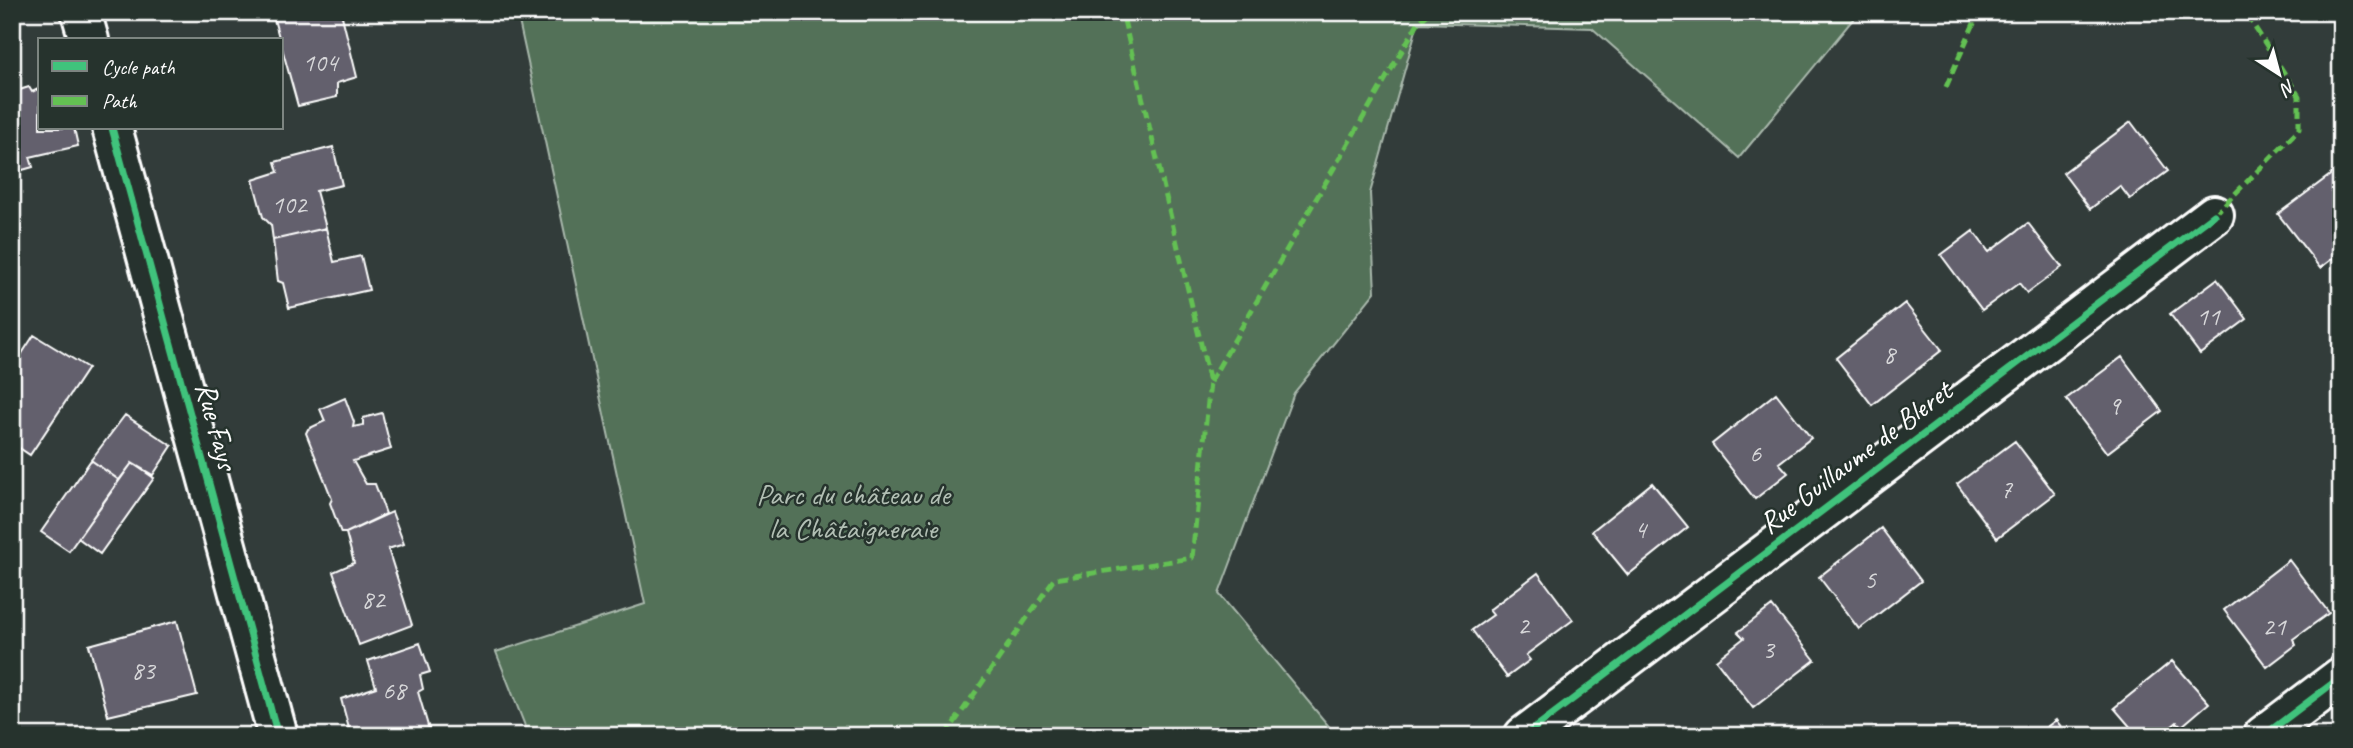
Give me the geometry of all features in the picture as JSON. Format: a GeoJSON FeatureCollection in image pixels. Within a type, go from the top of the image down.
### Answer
{"type":"FeatureCollection","features":[{"type":"Feature","properties":{"kind":"street"},"geometry":{"type":"LineString","coordinates":[[81,12],[88,38]]}},
{"type":"Feature","properties":{"kind":"street","name":"Rue Fays"},"geometry":{"type":"LineString","coordinates":[[113,130],[278,736]]}},
{"type":"Feature","properties":{"kind":"street","name":"Rue Guillaume de Bleret"},"geometry":{"type":"LineString","coordinates":[[1524,736],[2214,215]]}},
{"type":"Feature","properties":{"kind":"street"},"geometry":{"type":"LineString","coordinates":[[2263,736],[2341,677]]}},
{"type":"Feature","properties":{"kind":"green space","name":"Parc du château de la Châtaigneraie"},"geometry":{"type":"Polygon","coordinates":[[[517,12],[1859,12],[1739,158],[1592,28],[1418,23],[1370,193],[1375,292],[1294,393],[1219,594],[1337,736],[529,736],[496,652],[645,604],[517,12]]]}},
{"type":"Feature","properties":{"kind":"building"},"geometry":{"type":"Polygon","coordinates":[[[272,12],[341,12],[357,77],[337,83],[337,97],[298,106],[284,55],[284,38],[279,38],[272,12]]]}},
{"type":"Feature","properties":{"kind":"building"},"geometry":{"type":"Polygon","coordinates":[[[29,87],[32,92],[38,89],[38,130],[74,130],[78,146],[30,157],[33,167],[12,173],[12,106],[16,106],[13,92],[29,87]]]}},
{"type":"Feature","properties":{"kind":"building"},"geometry":{"type":"Polygon","coordinates":[[[2131,122],[2168,171],[2130,199],[2120,186],[2090,209],[2063,173],[2131,122]]]}},
{"type":"Feature","properties":{"kind":"building"},"geometry":{"type":"Polygon","coordinates":[[[333,147],[342,185],[316,191],[326,228],[273,240],[271,225],[263,217],[253,180],[278,172],[275,162],[333,147]]]}},
{"type":"Feature","properties":{"kind":"building"},"geometry":{"type":"Polygon","coordinates":[[[2341,167],[2341,252],[2320,268],[2278,214],[2341,167]]]}},
{"type":"Feature","properties":{"kind":"building"},"geometry":{"type":"Polygon","coordinates":[[[2028,223],[2062,267],[2027,293],[2019,283],[1982,310],[1941,255],[1973,231],[1989,252],[2028,223]]]}},
{"type":"Feature","properties":{"kind":"building"},"geometry":{"type":"Polygon","coordinates":[[[326,228],[334,262],[361,256],[369,290],[289,308],[283,283],[278,281],[273,240],[326,228]]]}},
{"type":"Feature","properties":{"kind":"building"},"geometry":{"type":"Polygon","coordinates":[[[2217,279],[2247,319],[2200,354],[2170,314],[2217,279]]]}},
{"type":"Feature","properties":{"kind":"building"},"geometry":{"type":"Polygon","coordinates":[[[1905,303],[1942,350],[1872,405],[1836,358],[1905,303]]]}},
{"type":"Feature","properties":{"kind":"building"},"geometry":{"type":"Polygon","coordinates":[[[34,335],[88,368],[30,455],[12,443],[12,437],[18,427],[12,423],[12,369],[34,335]]]}},
{"type":"Feature","properties":{"kind":"building"},"geometry":{"type":"Polygon","coordinates":[[[2122,357],[2162,411],[2107,453],[2066,399],[2122,357]]]}},
{"type":"Feature","properties":{"kind":"building"},"geometry":{"type":"Polygon","coordinates":[[[1776,393],[1811,438],[1779,463],[1788,473],[1755,499],[1712,444],[1776,393]]]}},
{"type":"Feature","properties":{"kind":"building"},"geometry":{"type":"Polygon","coordinates":[[[345,398],[354,422],[353,427],[363,425],[363,418],[382,413],[391,449],[353,461],[366,484],[375,484],[386,514],[341,533],[330,503],[332,499],[306,433],[308,429],[325,421],[320,409],[345,398]]]}},
{"type":"Feature","properties":{"kind":"building"},"geometry":{"type":"Polygon","coordinates":[[[125,415],[172,446],[153,475],[132,463],[119,480],[91,460],[125,415]]]}},
{"type":"Feature","properties":{"kind":"building"},"geometry":{"type":"Polygon","coordinates":[[[2015,441],[2055,494],[1997,538],[1957,484],[2015,441]]]}},
{"type":"Feature","properties":{"kind":"building"},"geometry":{"type":"Polygon","coordinates":[[[91,460],[119,480],[69,551],[41,532],[91,460]]]}},
{"type":"Feature","properties":{"kind":"building"},"geometry":{"type":"Polygon","coordinates":[[[132,463],[154,478],[100,554],[78,538],[132,463]]]}},
{"type":"Feature","properties":{"kind":"building"},"geometry":{"type":"Polygon","coordinates":[[[1652,483],[1688,527],[1628,575],[1592,531],[1652,483]]]}},
{"type":"Feature","properties":{"kind":"building"},"geometry":{"type":"Polygon","coordinates":[[[392,512],[404,544],[388,549],[412,625],[359,645],[333,572],[354,563],[346,533],[392,512]]]}},
{"type":"Feature","properties":{"kind":"building"},"geometry":{"type":"Polygon","coordinates":[[[1881,528],[1921,581],[1859,629],[1819,577],[1881,528]]]}},
{"type":"Feature","properties":{"kind":"building"},"geometry":{"type":"Polygon","coordinates":[[[2289,560],[2329,613],[2293,639],[2296,645],[2267,667],[2224,610],[2289,560]]]}},
{"type":"Feature","properties":{"kind":"building"},"geometry":{"type":"Polygon","coordinates":[[[1538,573],[1573,620],[1526,655],[1530,660],[1507,677],[1472,630],[1493,615],[1489,610],[1538,573]]]}},
{"type":"Feature","properties":{"kind":"building"},"geometry":{"type":"Polygon","coordinates":[[[1772,606],[1815,660],[1753,708],[1716,660],[1744,638],[1738,632],[1772,606]]]}},
{"type":"Feature","properties":{"kind":"building"},"geometry":{"type":"Polygon","coordinates":[[[177,621],[197,695],[108,716],[89,645],[177,621]]]}},
{"type":"Feature","properties":{"kind":"building"},"geometry":{"type":"Polygon","coordinates":[[[420,643],[430,672],[420,675],[423,689],[418,692],[431,736],[351,736],[341,699],[376,687],[368,661],[420,643]]]}},
{"type":"Feature","properties":{"kind":"building"},"geometry":{"type":"Polygon","coordinates":[[[2172,661],[2209,703],[2182,726],[2177,722],[2160,736],[2138,736],[2114,708],[2172,661]]]}},
{"type":"Feature","properties":{"kind":"building"},"geometry":{"type":"Polygon","coordinates":[[[2056,720],[2068,736],[2035,736],[2056,720]]]}},
{"type":"Feature","properties":{"kind":"marked path"},"geometry":{"type":"LineString","coordinates":[[945,736],[1054,579],[1192,558],[1210,382],[1122,12]]}},
{"type":"Feature","properties":{"kind":"marked path"},"geometry":{"type":"LineString","coordinates":[[1210,382],[1418,23],[1430,12]]}},
{"type":"Feature","properties":{"kind":"marked path"},"geometry":{"type":"LineString","coordinates":[[1946,87],[1979,12]]}},
{"type":"Feature","properties":{"kind":"marked path"},"geometry":{"type":"LineString","coordinates":[[2214,215],[2299,129],[2299,96],[2245,12]]}},
{"type":"Feature","properties":{"kind":"cycle path"},"geometry":{"type":"LineString","coordinates":[[113,130],[278,736]]}},
{"type":"Feature","properties":{"kind":"cycle path"},"geometry":{"type":"LineString","coordinates":[[1524,736],[2214,215]]}},
{"type":"Feature","properties":{"kind":"cycle path"},"geometry":{"type":"LineString","coordinates":[[2263,736],[2341,677]]}}]}
